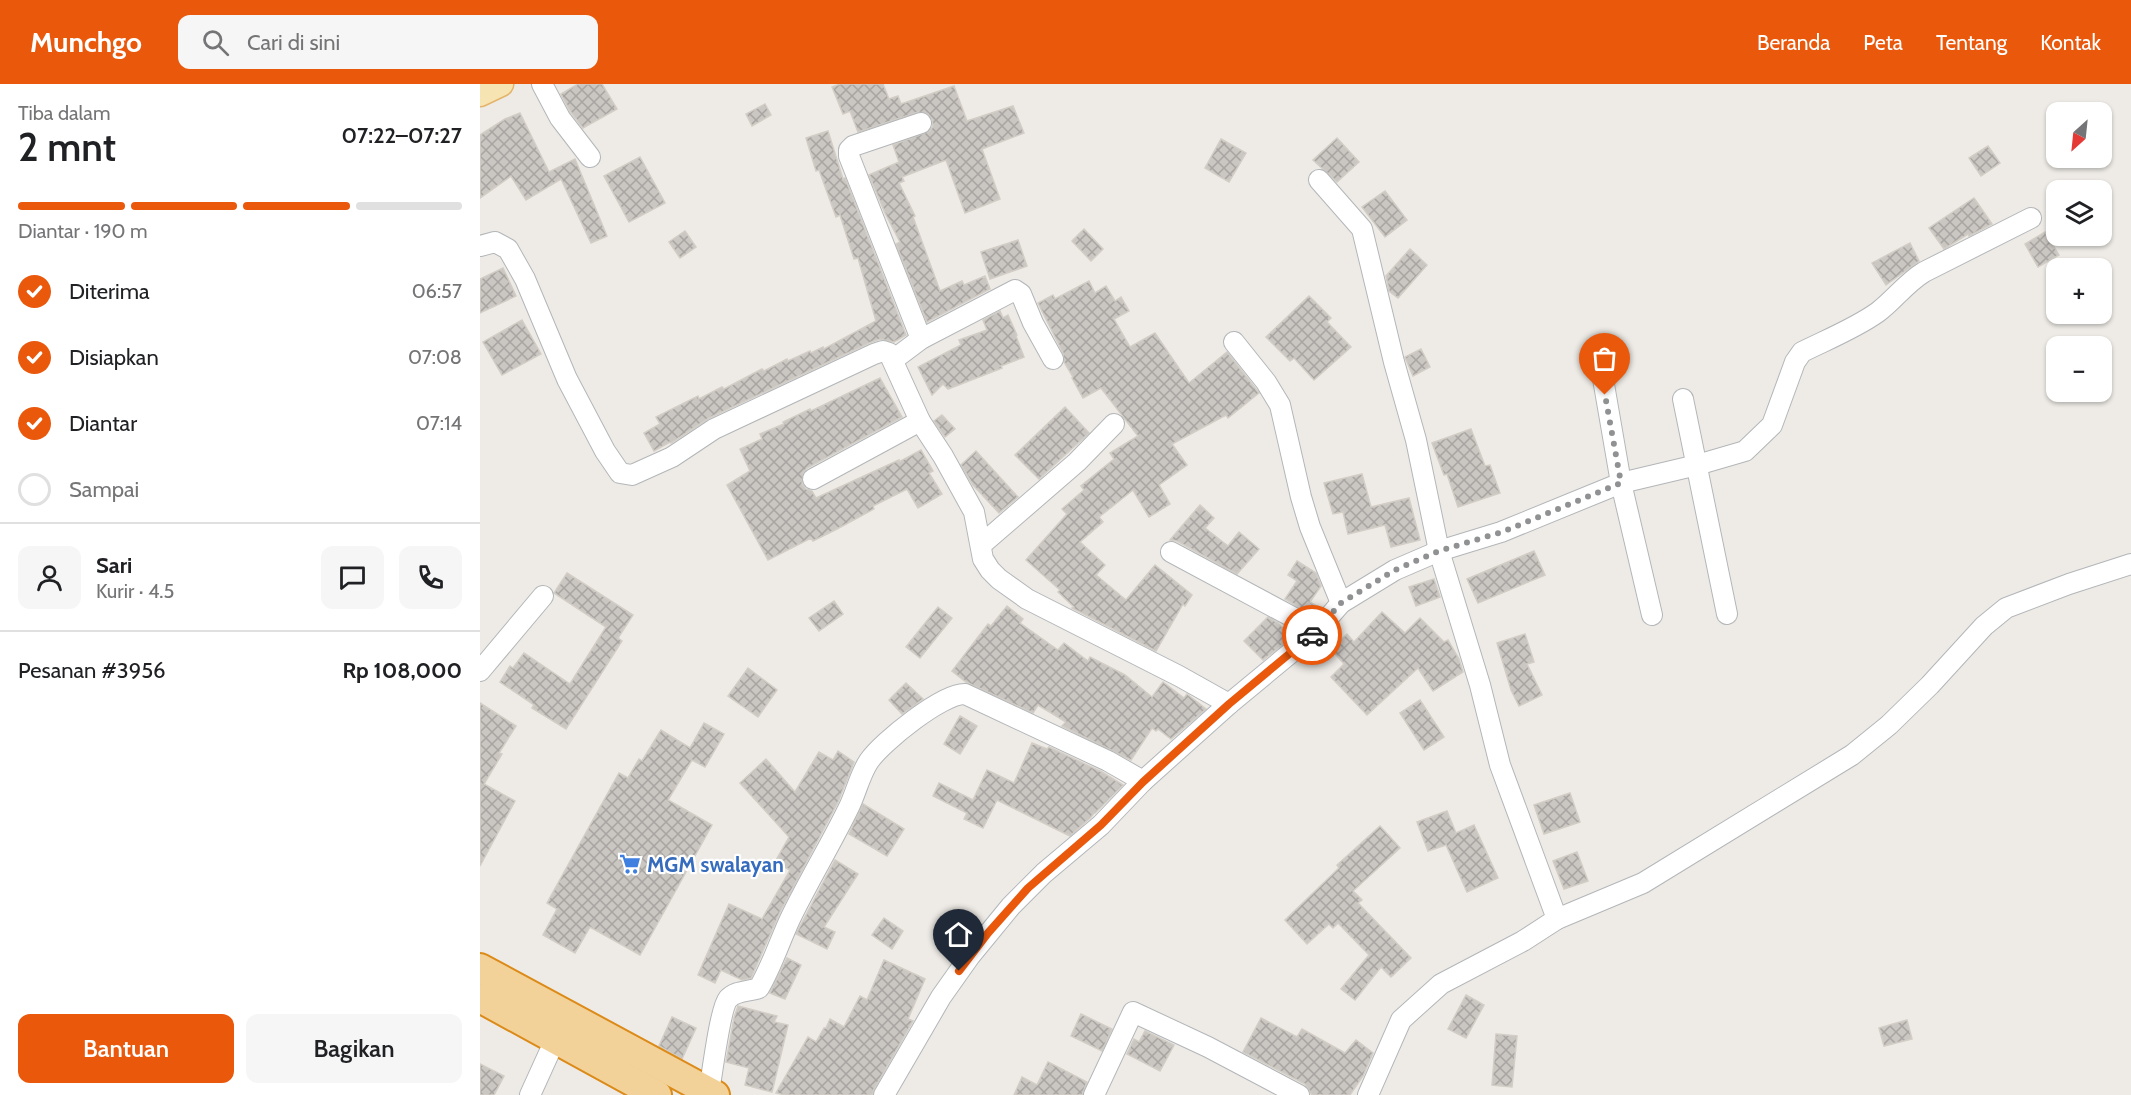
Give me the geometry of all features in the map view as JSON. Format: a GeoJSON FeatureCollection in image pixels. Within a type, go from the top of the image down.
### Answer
{"type":"FeatureCollection","features":[{"type":"Feature","properties":{"kind":"highway"},"geometry":{"type":"LineString","coordinates":[[480,968],[712,1093]]}},
{"type":"Feature","properties":{"kind":"highway"},"geometry":{"type":"LineString","coordinates":[[480,998],[555,1040],[628,1088],[657,1095]]}},
{"type":"Feature","properties":{"kind":"street"},"geometry":{"type":"LineString","coordinates":[[542,84],[560,118],[590,157]]}},
{"type":"Feature","properties":{"kind":"street"},"geometry":{"type":"LineString","coordinates":[[921,123],[849,150],[849,156],[921,339]]}},
{"type":"Feature","properties":{"kind":"street"},"geometry":{"type":"LineString","coordinates":[[1319,180],[1362,229],[1394,362],[1416,440],[1439,551],[1477,674],[1500,765],[1557,919]]}},
{"type":"Feature","properties":{"kind":"street"},"geometry":{"type":"LineString","coordinates":[[884,1095],[941,997],[988,933],[1028,888],[1106,820],[1143,782],[1229,704],[1316,632],[1341,603],[1395,570],[1439,551],[1502,532],[1621,483],[1745,451],[1773,425],[1795,362],[1802,352],[1871,317],[1887,305],[1911,280],[1924,272],[2031,218]]}},
{"type":"Feature","properties":{"kind":"street"},"geometry":{"type":"LineString","coordinates":[[480,246],[495,242],[508,249],[525,279],[567,379],[605,452],[620,473],[626,475],[632,475],[672,457],[714,429],[874,354],[889,353],[920,421],[943,456],[974,512],[983,559],[990,570],[1027,599],[1229,704]]}},
{"type":"Feature","properties":{"kind":"street"},"geometry":{"type":"LineString","coordinates":[[893,360],[921,339],[1015,290],[1021,294],[1053,359]]}},
{"type":"Feature","properties":{"kind":"street"},"geometry":{"type":"LineString","coordinates":[[1234,342],[1266,381],[1280,405],[1300,497],[1341,603]]}},
{"type":"Feature","properties":{"kind":"street"},"geometry":{"type":"LineString","coordinates":[[1602,373],[1621,483],[1652,615]]}},
{"type":"Feature","properties":{"kind":"street"},"geometry":{"type":"LineString","coordinates":[[1683,399],[1727,614]]}},
{"type":"Feature","properties":{"kind":"street"},"geometry":{"type":"LineString","coordinates":[[813,479],[920,421]]}},
{"type":"Feature","properties":{"kind":"street"},"geometry":{"type":"LineString","coordinates":[[981,545],[1077,462],[1114,424]]}},
{"type":"Feature","properties":{"kind":"street"},"geometry":{"type":"LineString","coordinates":[[1171,552],[1298,620],[1316,632]]}},
{"type":"Feature","properties":{"kind":"street"},"geometry":{"type":"LineString","coordinates":[[1368,1095],[1401,1020],[1441,984],[1523,941],[1557,919],[1643,883],[1734,830],[1852,755],[1930,685],[1984,626],[2006,608],[2131,564]]}},
{"type":"Feature","properties":{"kind":"street"},"geometry":{"type":"LineString","coordinates":[[480,671],[543,596]]}},
{"type":"Feature","properties":{"kind":"street"},"geometry":{"type":"LineString","coordinates":[[712,1093],[723,1013],[728,999],[737,993],[759,988],[792,915],[850,806],[869,762],[890,738],[950,696],[958,693],[965,694],[1108,761],[1143,782]]}},
{"type":"Feature","properties":{"kind":"street"},"geometry":{"type":"LineString","coordinates":[[1094,1095],[1133,1012],[1208,1047],[1299,1095]]}},
{"type":"Feature","properties":{"kind":"street"},"geometry":{"type":"LineString","coordinates":[[530,1095],[555,1040]]}},
{"type":"Feature","properties":{"kind":"building"},"geometry":{"type":"Polygon","coordinates":[[[578,84],[602,84],[617,109],[583,128],[561,94],[578,84]]]}},
{"type":"Feature","properties":{"kind":"building"},"geometry":{"type":"Polygon","coordinates":[[[840,84],[883,84],[889,99],[898,96],[901,104],[954,86],[967,121],[1013,106],[1024,133],[982,149],[1000,199],[965,213],[946,160],[902,177],[904,181],[899,183],[915,216],[913,217],[940,291],[962,281],[964,285],[985,276],[990,289],[927,322],[896,244],[900,242],[869,175],[899,162],[893,145],[930,131],[933,126],[932,119],[928,114],[918,112],[858,132],[850,111],[843,114],[832,87],[840,84]]]}},
{"type":"Feature","properties":{"kind":"building"},"geometry":{"type":"Polygon","coordinates":[[[765,104],[771,115],[752,126],[746,114],[765,104]]]}},
{"type":"Feature","properties":{"kind":"building"},"geometry":{"type":"Polygon","coordinates":[[[520,113],[549,172],[575,159],[607,236],[591,243],[561,179],[526,200],[511,176],[480,198],[480,135],[505,119],[520,113]]]}},
{"type":"Feature","properties":{"kind":"building"},"geometry":{"type":"Polygon","coordinates":[[[828,131],[843,179],[845,178],[906,335],[894,342],[880,339],[869,343],[709,418],[671,443],[654,451],[644,433],[660,424],[656,417],[698,396],[699,399],[722,387],[724,389],[762,369],[764,371],[787,359],[788,361],[823,347],[824,349],[876,321],[858,258],[854,259],[840,215],[836,217],[819,170],[816,171],[806,138],[828,131]]]}},
{"type":"Feature","properties":{"kind":"building"},"geometry":{"type":"Polygon","coordinates":[[[1337,138],[1359,162],[1337,182],[1313,160],[1337,138]]]}},
{"type":"Feature","properties":{"kind":"building"},"geometry":{"type":"Polygon","coordinates":[[[1221,139],[1246,153],[1229,182],[1205,168],[1221,139]]]}},
{"type":"Feature","properties":{"kind":"building"},"geometry":{"type":"Polygon","coordinates":[[[1988,146],[2000,163],[1981,176],[1969,158],[1988,146]]]}},
{"type":"Feature","properties":{"kind":"building"},"geometry":{"type":"Polygon","coordinates":[[[640,157],[665,203],[629,222],[604,176],[640,157]]]}},
{"type":"Feature","properties":{"kind":"building"},"geometry":{"type":"Polygon","coordinates":[[[1385,191],[1407,220],[1385,237],[1362,207],[1385,191]]]}},
{"type":"Feature","properties":{"kind":"building"},"geometry":{"type":"Polygon","coordinates":[[[1974,198],[1992,224],[1969,236],[1968,234],[1944,249],[1929,228],[1974,198]]]}},
{"type":"Feature","properties":{"kind":"building"},"geometry":{"type":"Polygon","coordinates":[[[1084,229],[1103,249],[1091,261],[1072,241],[1084,229]]]}},
{"type":"Feature","properties":{"kind":"building"},"geometry":{"type":"Polygon","coordinates":[[[685,231],[696,247],[680,258],[669,242],[685,231]]]}},
{"type":"Feature","properties":{"kind":"building"},"geometry":{"type":"Polygon","coordinates":[[[2045,232],[2046,246],[2054,246],[2059,255],[2046,258],[2046,262],[2038,267],[2025,244],[2045,232]]]}},
{"type":"Feature","properties":{"kind":"building"},"geometry":{"type":"Polygon","coordinates":[[[1018,240],[1027,266],[990,279],[981,252],[1018,240]]]}},
{"type":"Feature","properties":{"kind":"building"},"geometry":{"type":"Polygon","coordinates":[[[1910,243],[1919,261],[1886,285],[1872,263],[1910,243]]]}},
{"type":"Feature","properties":{"kind":"building"},"geometry":{"type":"Polygon","coordinates":[[[1410,249],[1427,265],[1398,298],[1389,291],[1386,276],[1410,249]]]}},
{"type":"Feature","properties":{"kind":"building"},"geometry":{"type":"Polygon","coordinates":[[[503,268],[516,296],[480,313],[480,279],[503,268]]]}},
{"type":"Feature","properties":{"kind":"building"},"geometry":{"type":"Polygon","coordinates":[[[1089,281],[1095,293],[1106,286],[1115,301],[1121,297],[1129,311],[1114,319],[1130,347],[1155,333],[1189,383],[1227,352],[1259,393],[1228,418],[1226,415],[1172,444],[1187,465],[1159,485],[1170,504],[1149,517],[1133,490],[1099,517],[1103,522],[1080,542],[1105,565],[1096,575],[1126,600],[1155,565],[1192,595],[1185,606],[1183,604],[1156,651],[1072,608],[1074,607],[1058,592],[1060,590],[1026,560],[1067,514],[1062,509],[1084,490],[1081,486],[1114,459],[1110,453],[1138,436],[1101,388],[1083,398],[1038,303],[1053,295],[1055,299],[1089,281]]]}},
{"type":"Feature","properties":{"kind":"building"},"geometry":{"type":"Polygon","coordinates":[[[1309,296],[1331,318],[1327,322],[1351,347],[1314,380],[1294,358],[1290,361],[1266,337],[1309,296]]]}},
{"type":"Feature","properties":{"kind":"building"},"geometry":{"type":"Polygon","coordinates":[[[1000,311],[1003,318],[1008,315],[1024,357],[948,389],[943,384],[932,395],[918,367],[961,345],[959,340],[987,330],[983,320],[1000,311]]]}},
{"type":"Feature","properties":{"kind":"building"},"geometry":{"type":"Polygon","coordinates":[[[522,320],[541,354],[502,375],[483,342],[522,320]]]}},
{"type":"Feature","properties":{"kind":"building"},"geometry":{"type":"Polygon","coordinates":[[[1421,349],[1430,367],[1413,376],[1405,357],[1421,349]]]}},
{"type":"Feature","properties":{"kind":"building"},"geometry":{"type":"Polygon","coordinates":[[[880,378],[902,417],[807,468],[803,473],[802,484],[806,489],[812,491],[816,498],[921,450],[933,471],[929,473],[942,494],[918,508],[907,489],[873,506],[874,509],[837,529],[813,541],[811,538],[768,560],[727,485],[750,471],[740,449],[762,439],[760,434],[784,424],[783,422],[880,378]]]}},
{"type":"Feature","properties":{"kind":"building"},"geometry":{"type":"Polygon","coordinates":[[[1065,407],[1089,433],[1039,479],[1015,455],[1065,407]]]}},
{"type":"Feature","properties":{"kind":"building"},"geometry":{"type":"Polygon","coordinates":[[[942,415],[955,429],[945,437],[934,421],[942,415]]]}},
{"type":"Feature","properties":{"kind":"building"},"geometry":{"type":"Polygon","coordinates":[[[1471,429],[1485,466],[1490,465],[1500,493],[1458,507],[1447,474],[1444,475],[1432,443],[1471,429]]]}},
{"type":"Feature","properties":{"kind":"building"},"geometry":{"type":"Polygon","coordinates":[[[976,451],[1018,497],[999,513],[973,485],[961,465],[976,451]]]}},
{"type":"Feature","properties":{"kind":"building"},"geometry":{"type":"Polygon","coordinates":[[[1362,474],[1371,507],[1409,498],[1420,540],[1391,547],[1385,525],[1348,534],[1343,512],[1333,514],[1324,483],[1362,474]]]}},
{"type":"Feature","properties":{"kind":"building"},"geometry":{"type":"Polygon","coordinates":[[[1200,505],[1214,518],[1205,528],[1228,546],[1239,532],[1259,549],[1237,574],[1177,541],[1170,540],[1200,505]]]}},
{"type":"Feature","properties":{"kind":"building"},"geometry":{"type":"Polygon","coordinates":[[[1534,551],[1545,575],[1478,603],[1467,579],[1534,551]]]}},
{"type":"Feature","properties":{"kind":"building"},"geometry":{"type":"Polygon","coordinates":[[[1297,561],[1316,573],[1321,586],[1310,602],[1320,608],[1314,616],[1285,599],[1297,581],[1288,575],[1297,561]]]}},
{"type":"Feature","properties":{"kind":"building"},"geometry":{"type":"Polygon","coordinates":[[[567,573],[633,615],[618,638],[622,641],[566,729],[532,708],[534,705],[500,682],[510,666],[513,668],[524,653],[570,684],[606,627],[554,593],[567,573]]]}},
{"type":"Feature","properties":{"kind":"building"},"geometry":{"type":"Polygon","coordinates":[[[1434,579],[1440,597],[1416,606],[1409,587],[1434,579]]]}},
{"type":"Feature","properties":{"kind":"building"},"geometry":{"type":"Polygon","coordinates":[[[834,601],[843,614],[819,631],[809,618],[834,601]]]}},
{"type":"Feature","properties":{"kind":"building"},"geometry":{"type":"Polygon","coordinates":[[[1007,606],[1023,619],[1020,623],[1058,650],[1064,643],[1088,661],[1090,657],[1125,675],[1152,697],[1163,682],[1184,698],[1187,694],[1206,709],[1171,739],[1158,729],[1156,731],[1152,728],[1131,760],[1062,726],[1066,722],[1038,705],[1033,713],[966,682],[952,671],[988,624],[991,626],[1007,606]]]}},
{"type":"Feature","properties":{"kind":"building"},"geometry":{"type":"Polygon","coordinates":[[[938,607],[952,618],[920,658],[906,647],[938,607]]]}},
{"type":"Feature","properties":{"kind":"building"},"geometry":{"type":"Polygon","coordinates":[[[1382,612],[1405,633],[1420,618],[1444,642],[1448,640],[1459,659],[1463,672],[1433,691],[1418,668],[1367,715],[1331,677],[1344,664],[1331,649],[1347,634],[1354,642],[1382,612]]]}},
{"type":"Feature","properties":{"kind":"building"},"geometry":{"type":"Polygon","coordinates":[[[1268,617],[1292,637],[1263,660],[1244,641],[1268,617]]]}},
{"type":"Feature","properties":{"kind":"building"},"geometry":{"type":"Polygon","coordinates":[[[1525,634],[1534,662],[1527,664],[1542,695],[1519,706],[1511,690],[1497,643],[1525,634]]]}},
{"type":"Feature","properties":{"kind":"building"},"geometry":{"type":"Polygon","coordinates":[[[748,668],[777,690],[758,717],[728,696],[748,668]]]}},
{"type":"Feature","properties":{"kind":"building"},"geometry":{"type":"Polygon","coordinates":[[[906,683],[923,699],[902,714],[889,700],[906,683]]]}},
{"type":"Feature","properties":{"kind":"building"},"geometry":{"type":"Polygon","coordinates":[[[1420,700],[1444,737],[1424,750],[1400,713],[1420,700]]]}},
{"type":"Feature","properties":{"kind":"building"},"geometry":{"type":"Polygon","coordinates":[[[480,703],[516,726],[499,753],[502,754],[484,784],[515,801],[480,866],[480,703]]]}},
{"type":"Feature","properties":{"kind":"building"},"geometry":{"type":"Polygon","coordinates":[[[960,716],[977,726],[960,754],[944,744],[960,716]]]}},
{"type":"Feature","properties":{"kind":"building","name":"MGM swalayan"},"geometry":{"type":"Polygon","coordinates":[[[704,723],[724,734],[705,767],[692,760],[668,800],[712,825],[640,955],[590,927],[575,953],[543,935],[557,909],[547,903],[619,773],[628,778],[639,759],[642,761],[661,730],[690,748],[704,723]]]}},
{"type":"Feature","properties":{"kind":"building"},"geometry":{"type":"Polygon","coordinates":[[[1032,743],[1047,749],[1049,747],[1102,772],[1123,785],[1070,836],[997,800],[983,828],[964,819],[967,813],[933,796],[939,783],[973,800],[987,770],[1014,783],[1032,743]]]}},
{"type":"Feature","properties":{"kind":"building"},"geometry":{"type":"Polygon","coordinates":[[[838,751],[854,762],[838,802],[780,912],[751,978],[742,980],[721,970],[715,983],[698,975],[729,904],[762,919],[790,870],[775,862],[789,837],[740,783],[766,759],[795,792],[819,752],[833,760],[838,751]]]}},
{"type":"Feature","properties":{"kind":"building"},"geometry":{"type":"Polygon","coordinates":[[[1570,793],[1580,822],[1544,834],[1534,805],[1570,793]]]}},
{"type":"Feature","properties":{"kind":"building"},"geometry":{"type":"Polygon","coordinates":[[[863,804],[904,829],[887,856],[849,834],[863,804]]]}},
{"type":"Feature","properties":{"kind":"building"},"geometry":{"type":"Polygon","coordinates":[[[1447,811],[1456,833],[1474,825],[1498,878],[1467,892],[1446,845],[1428,851],[1417,822],[1447,811]]]}},
{"type":"Feature","properties":{"kind":"building"},"geometry":{"type":"Polygon","coordinates":[[[1380,826],[1400,848],[1353,891],[1362,900],[1358,903],[1411,958],[1391,977],[1381,967],[1355,1000],[1341,989],[1369,955],[1338,923],[1333,928],[1329,924],[1307,944],[1285,920],[1339,868],[1337,865],[1380,826]]]}},
{"type":"Feature","properties":{"kind":"building"},"geometry":{"type":"Polygon","coordinates":[[[1577,852],[1588,881],[1564,889],[1553,861],[1577,852]]]}},
{"type":"Feature","properties":{"kind":"building"},"geometry":{"type":"Polygon","coordinates":[[[835,860],[858,874],[824,927],[835,932],[827,949],[796,934],[835,860]]]}},
{"type":"Feature","properties":{"kind":"building"},"geometry":{"type":"Polygon","coordinates":[[[884,918],[903,931],[892,949],[872,935],[884,918]]]}},
{"type":"Feature","properties":{"kind":"building"},"geometry":{"type":"Polygon","coordinates":[[[787,958],[801,965],[785,999],[770,993],[787,958]]]}},
{"type":"Feature","properties":{"kind":"building"},"geometry":{"type":"Polygon","coordinates":[[[884,960],[925,979],[908,1019],[913,1021],[872,1095],[785,1095],[776,1093],[808,1037],[816,1042],[830,1019],[844,1027],[860,996],[867,1000],[884,960]]]}},
{"type":"Feature","properties":{"kind":"building"},"geometry":{"type":"Polygon","coordinates":[[[1466,995],[1484,1005],[1466,1038],[1448,1029],[1466,995]]]}},
{"type":"Feature","properties":{"kind":"building"},"geometry":{"type":"Polygon","coordinates":[[[738,1006],[777,1016],[774,1022],[788,1025],[772,1092],[745,1085],[749,1068],[726,1062],[738,1006]]]}},
{"type":"Feature","properties":{"kind":"building"},"geometry":{"type":"Polygon","coordinates":[[[1081,1014],[1112,1029],[1102,1051],[1071,1036],[1081,1014]]]}},
{"type":"Feature","properties":{"kind":"building"},"geometry":{"type":"Polygon","coordinates":[[[672,1017],[696,1028],[682,1059],[659,1046],[672,1017]]]}},
{"type":"Feature","properties":{"kind":"building"},"geometry":{"type":"Polygon","coordinates":[[[1261,1018],[1297,1037],[1302,1029],[1345,1053],[1356,1040],[1373,1053],[1363,1076],[1350,1095],[1312,1095],[1305,1084],[1243,1052],[1261,1018]]]}},
{"type":"Feature","properties":{"kind":"building"},"geometry":{"type":"Polygon","coordinates":[[[1907,1020],[1912,1039],[1884,1046],[1879,1028],[1907,1020]]]}},
{"type":"Feature","properties":{"kind":"building"},"geometry":{"type":"Polygon","coordinates":[[[1145,1031],[1174,1045],[1160,1071],[1127,1054],[1134,1039],[1139,1042],[1145,1031]]]}},
{"type":"Feature","properties":{"kind":"building"},"geometry":{"type":"Polygon","coordinates":[[[1496,1034],[1517,1036],[1512,1087],[1492,1085],[1496,1034]]]}},
{"type":"Feature","properties":{"kind":"building"},"geometry":{"type":"Polygon","coordinates":[[[1048,1062],[1087,1082],[1082,1095],[1014,1095],[1022,1077],[1037,1085],[1048,1062]]]}},
{"type":"Feature","properties":{"kind":"building"},"geometry":{"type":"Polygon","coordinates":[[[480,1064],[504,1076],[494,1095],[480,1095],[480,1064]]]}},
{"type":"Feature","properties":{"kind":"way so far"},"geometry":{"type":"LineString","coordinates":[[1312,635],[1341,603],[1395,570],[1439,551],[1502,532],[1621,483],[1605,395]]}},
{"type":"Feature","properties":{"kind":"place","name":"MGM swalayan"},"geometry":{"type":"Point","coordinates":[630,864]}},
{"type":"Feature","properties":{"kind":"route"},"geometry":{"type":"LineString","coordinates":[[959,971],[988,933],[1028,888],[1084,841],[1143,782],[1229,704],[1312,635]]}}]}
